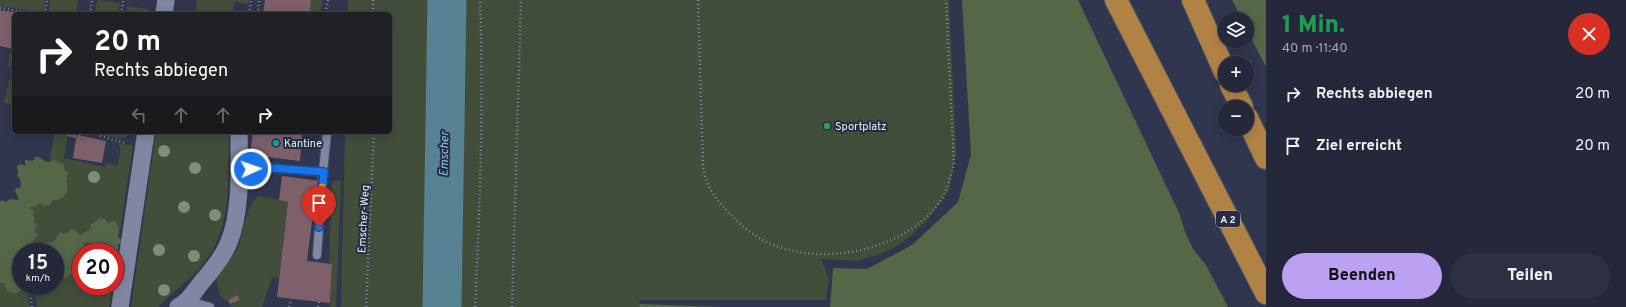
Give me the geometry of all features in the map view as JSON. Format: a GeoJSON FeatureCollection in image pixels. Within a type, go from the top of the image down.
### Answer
{"type":"FeatureCollection","features":[{"type":"Feature","properties":{"kind":"highway","name":"A 2"},"geometry":{"type":"LineString","coordinates":[[1116,0],[1266,293]]}},
{"type":"Feature","properties":{"kind":"highway"},"geometry":{"type":"LineString","coordinates":[[1193,0],[1218,56]]}},
{"type":"Feature","properties":{"kind":"highway"},"geometry":{"type":"LineString","coordinates":[[1254,133],[1266,158]]}},
{"type":"Feature","properties":{"kind":"street"},"geometry":{"type":"LineString","coordinates":[[164,12],[166,0]]}},
{"type":"Feature","properties":{"kind":"street"},"geometry":{"type":"LineString","coordinates":[[183,304],[216,265],[229,244],[236,213],[239,178],[239,134]]}},
{"type":"Feature","properties":{"kind":"street"},"geometry":{"type":"LineString","coordinates":[[120,307],[145,138]]}},
{"type":"Feature","properties":{"kind":"lane"},"geometry":{"type":"LineString","coordinates":[[317,255],[327,134]]}},
{"type":"Feature","properties":{"kind":"lane"},"geometry":{"type":"LineString","coordinates":[[239,178],[245,172],[259,167],[324,172]]}},
{"type":"Feature","properties":{"kind":"lane"},"geometry":{"type":"LineString","coordinates":[[183,304],[210,307]]}},
{"type":"Feature","properties":{"kind":"path"},"geometry":{"type":"LineString","coordinates":[[45,12],[48,0]]}},
{"type":"Feature","properties":{"kind":"path"},"geometry":{"type":"LineString","coordinates":[[90,12],[92,0]]}},
{"type":"Feature","properties":{"kind":"path"},"geometry":{"type":"LineString","coordinates":[[122,12],[123,0]]}},
{"type":"Feature","properties":{"kind":"path"},"geometry":{"type":"LineString","coordinates":[[249,12],[251,0]]}},
{"type":"Feature","properties":{"kind":"path"},"geometry":{"type":"LineString","coordinates":[[258,12],[259,0]]}},
{"type":"Feature","properties":{"kind":"path"},"geometry":{"type":"LineString","coordinates":[[327,12],[328,0]]}},
{"type":"Feature","properties":{"kind":"path"},"geometry":{"type":"LineString","coordinates":[[373,0],[373,12]]}},
{"type":"Feature","properties":{"kind":"path"},"geometry":{"type":"LineString","coordinates":[[475,307],[480,212],[482,38],[480,0]]}},
{"type":"Feature","properties":{"kind":"path"},"geometry":{"type":"LineString","coordinates":[[512,307],[521,0]]}},
{"type":"Feature","properties":{"kind":"path"},"geometry":{"type":"LineString","coordinates":[[698,0],[703,167],[705,180],[720,204],[751,232],[773,245],[797,252],[828,254],[858,252],[883,244],[912,230],[940,203],[948,187],[954,164],[946,0]]}},
{"type":"Feature","properties":{"kind":"path"},"geometry":{"type":"LineString","coordinates":[[0,8],[23,12]]}},
{"type":"Feature","properties":{"kind":"path","name":"Emscher-Weg"},"geometry":{"type":"LineString","coordinates":[[366,307],[374,134]]}},
{"type":"Feature","properties":{"kind":"path"},"geometry":{"type":"LineString","coordinates":[[100,136],[122,144],[145,138]]}},
{"type":"Feature","properties":{"kind":"path"},"geometry":{"type":"LineString","coordinates":[[31,295],[32,307]]}},
{"type":"Feature","properties":{"kind":"path"},"geometry":{"type":"LineString","coordinates":[[289,307],[291,299]]}},
{"type":"Feature","properties":{"kind":"path"},"geometry":{"type":"LineString","coordinates":[[318,307],[319,302]]}},
{"type":"Feature","properties":{"kind":"green space"},"geometry":{"type":"Polygon","coordinates":[[[0,0],[45,0],[43,12],[0,6],[0,0]]]}},
{"type":"Feature","properties":{"kind":"green space"},"geometry":{"type":"Polygon","coordinates":[[[50,0],[78,0],[76,12],[48,12],[50,0]]]}},
{"type":"Feature","properties":{"kind":"green space"},"geometry":{"type":"Polygon","coordinates":[[[97,0],[120,3],[118,12],[95,12],[97,0]]]}},
{"type":"Feature","properties":{"kind":"green space"},"geometry":{"type":"Polygon","coordinates":[[[197,0],[249,0],[248,4],[234,2],[233,12],[195,12],[197,0]]]}},
{"type":"Feature","properties":{"kind":"green space"},"geometry":{"type":"Polygon","coordinates":[[[311,0],[322,0],[320,12],[310,12],[311,0]]]}},
{"type":"Feature","properties":{"kind":"green space"},"geometry":{"type":"Polygon","coordinates":[[[348,0],[949,0],[956,154],[949,190],[927,221],[912,235],[895,247],[877,255],[857,261],[821,259],[829,279],[826,300],[640,300],[639,307],[341,307],[345,134],[392,134],[392,12],[348,12],[348,0]]]}},
{"type":"Feature","properties":{"kind":"green space"},"geometry":{"type":"Polygon","coordinates":[[[962,0],[1078,0],[1180,215],[1185,232],[1193,249],[1206,265],[1228,307],[830,307],[833,268],[867,269],[912,245],[958,202],[971,155],[962,0]]]}},
{"type":"Feature","properties":{"kind":"green space"},"geometry":{"type":"Polygon","coordinates":[[[1232,0],[1266,0],[1266,67],[1254,44],[1254,12],[1238,12],[1232,0]]]}},
{"type":"Feature","properties":{"kind":"green space"},"geometry":{"type":"Polygon","coordinates":[[[127,6],[148,9],[150,12],[126,12],[127,6]]]}},
{"type":"Feature","properties":{"kind":"green space"},"geometry":{"type":"Polygon","coordinates":[[[10,53],[12,53],[12,67],[0,65],[8,65],[10,53]]]}},
{"type":"Feature","properties":{"kind":"green space"},"geometry":{"type":"Polygon","coordinates":[[[9,80],[12,81],[12,105],[4,103],[9,80]]]}},
{"type":"Feature","properties":{"kind":"green space"},"geometry":{"type":"Polygon","coordinates":[[[55,134],[68,134],[64,158],[105,167],[106,163],[117,166],[121,149],[118,144],[133,145],[120,232],[114,221],[107,223],[106,220],[90,229],[80,237],[77,233],[69,231],[56,238],[51,243],[31,243],[34,228],[30,207],[36,207],[39,203],[57,201],[68,188],[69,172],[65,171],[60,163],[49,163],[55,134]]]}},
{"type":"Feature","properties":{"kind":"green space"},"geometry":{"type":"Polygon","coordinates":[[[91,134],[130,134],[123,139],[91,134]]]}},
{"type":"Feature","properties":{"kind":"green space"},"geometry":{"type":"Polygon","coordinates":[[[156,134],[229,134],[227,203],[224,220],[212,252],[201,266],[158,307],[131,307],[156,134]]]}},
{"type":"Feature","properties":{"kind":"green space"},"geometry":{"type":"Polygon","coordinates":[[[35,157],[39,157],[46,162],[55,160],[63,163],[65,171],[69,172],[67,177],[68,188],[63,197],[52,201],[50,205],[44,206],[39,203],[36,207],[30,207],[30,209],[34,211],[33,215],[35,220],[33,221],[37,225],[34,231],[38,235],[33,243],[12,243],[12,293],[6,291],[7,289],[4,287],[5,283],[0,283],[0,202],[2,200],[6,202],[10,199],[19,200],[15,191],[16,188],[21,186],[20,178],[17,176],[17,166],[21,164],[25,166],[25,160],[33,161],[35,157]]]}},
{"type":"Feature","properties":{"kind":"green space"},"geometry":{"type":"Polygon","coordinates":[[[332,181],[341,181],[336,307],[330,307],[332,264],[329,263],[332,181]]]}},
{"type":"Feature","properties":{"kind":"green space"},"geometry":{"type":"Polygon","coordinates":[[[259,196],[288,202],[279,278],[272,277],[262,307],[233,307],[230,304],[240,300],[237,295],[226,301],[220,296],[216,280],[237,250],[249,209],[259,196]]]}},
{"type":"Feature","properties":{"kind":"green space"},"geometry":{"type":"Polygon","coordinates":[[[100,217],[102,219],[104,218],[108,223],[112,221],[116,222],[119,230],[118,236],[121,243],[72,243],[72,274],[65,278],[64,243],[47,243],[54,241],[60,232],[67,233],[71,229],[76,230],[80,236],[90,229],[91,224],[93,224],[100,217]]]}},
{"type":"Feature","properties":{"kind":"green space"},"geometry":{"type":"Polygon","coordinates":[[[72,272],[72,295],[111,295],[109,307],[37,307],[35,295],[64,295],[64,273],[72,272]]]}},
{"type":"Feature","properties":{"kind":"green space"},"geometry":{"type":"Polygon","coordinates":[[[0,283],[5,283],[12,292],[12,295],[28,295],[30,307],[0,307],[0,283]]]}},
{"type":"Feature","properties":{"kind":"green space"},"geometry":{"type":"Polygon","coordinates":[[[639,304],[723,307],[640,307],[639,304]]]}},
{"type":"Feature","properties":{"kind":"building"},"geometry":{"type":"Polygon","coordinates":[[[265,0],[311,0],[310,12],[263,12],[265,0]]]}},
{"type":"Feature","properties":{"kind":"building"},"geometry":{"type":"Polygon","coordinates":[[[0,10],[13,12],[12,49],[0,46],[0,10]]]}},
{"type":"Feature","properties":{"kind":"building"},"geometry":{"type":"Polygon","coordinates":[[[68,134],[77,134],[76,138],[67,136],[68,134]]]}},
{"type":"Feature","properties":{"kind":"building","name":"Kantine"},"geometry":{"type":"Polygon","coordinates":[[[253,134],[302,134],[300,161],[250,155],[253,134]]]}},
{"type":"Feature","properties":{"kind":"building"},"geometry":{"type":"Polygon","coordinates":[[[78,135],[106,141],[102,163],[73,158],[76,138],[78,135]]]}},
{"type":"Feature","properties":{"kind":"building"},"geometry":{"type":"Polygon","coordinates":[[[282,176],[320,181],[317,205],[314,205],[307,261],[332,264],[330,303],[277,297],[288,202],[279,200],[282,176]]]}},
{"type":"Feature","properties":{"kind":"building"},"geometry":{"type":"Polygon","coordinates":[[[237,295],[240,300],[230,304],[228,300],[237,295]]]}},
{"type":"Feature","properties":{"kind":"waterway","name":"Emscher"},"geometry":{"type":"LineString","coordinates":[[442,307],[447,0]]}},
{"type":"Feature","properties":{"kind":"slow traffic"},"geometry":{"type":"LineString","coordinates":[[320,212],[322,187]]}},
{"type":"Feature","properties":{"kind":"place","name":"Sportplatz"},"geometry":{"type":"Point","coordinates":[827,126]}},
{"type":"Feature","properties":{"kind":"place","name":"Kantine"},"geometry":{"type":"Point","coordinates":[276,143]}},
{"type":"Feature","properties":{"kind":"route"},"geometry":{"type":"LineString","coordinates":[[251,169],[259,167],[324,172],[319,227]]}}]}
